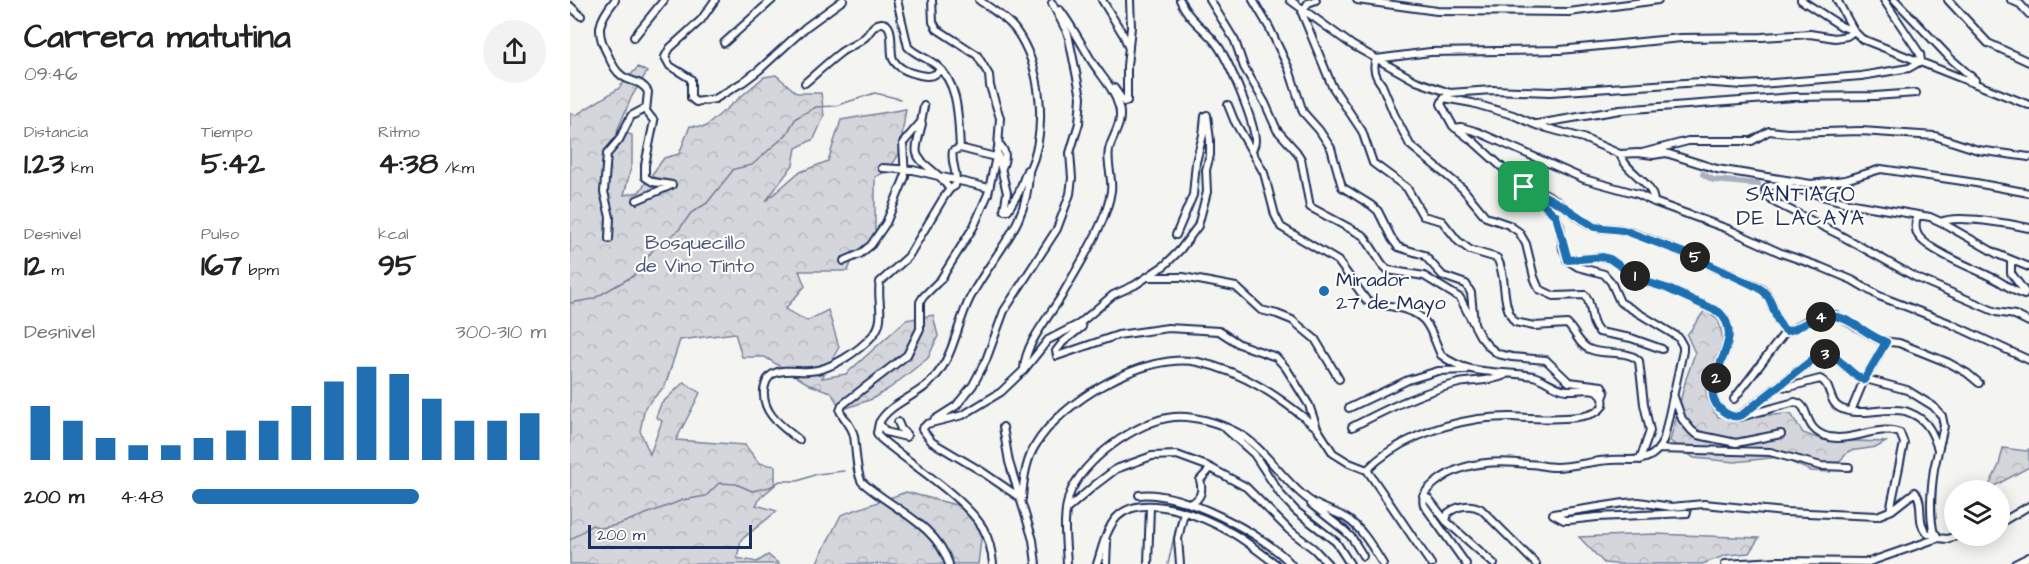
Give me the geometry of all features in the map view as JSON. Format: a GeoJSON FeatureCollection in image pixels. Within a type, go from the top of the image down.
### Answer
{"type":"FeatureCollection","features":[{"type":"Feature","properties":{"kind":"street"},"geometry":{"type":"LineString","coordinates":[[615,0],[600,23],[600,39],[618,72],[625,78],[641,83],[649,98],[647,113],[654,121],[645,165],[645,177],[652,182],[672,185],[637,200]]}},
{"type":"Feature","properties":{"kind":"street"},"geometry":{"type":"LineString","coordinates":[[634,37],[664,0]]}},
{"type":"Feature","properties":{"kind":"street"},"geometry":{"type":"LineString","coordinates":[[715,0],[700,20],[670,48],[665,57],[670,66],[691,79],[691,98],[696,102],[715,99],[743,82],[806,27],[843,0]]}},
{"type":"Feature","properties":{"kind":"street"},"geometry":{"type":"LineString","coordinates":[[724,43],[772,0]]}},
{"type":"Feature","properties":{"kind":"street"},"geometry":{"type":"LineString","coordinates":[[897,0],[908,47],[941,70],[952,86],[957,108],[960,148]]}},
{"type":"Feature","properties":{"kind":"street"},"geometry":{"type":"LineString","coordinates":[[932,0],[933,22],[937,29],[972,51],[986,68],[990,79],[999,113],[997,150],[989,188],[974,226],[940,279],[920,302],[920,329],[907,355],[840,408],[840,413],[853,433],[858,475],[862,482],[921,526],[942,548],[950,564]]}},
{"type":"Feature","properties":{"kind":"street"},"geometry":{"type":"LineString","coordinates":[[979,0],[1002,16],[1015,29],[1030,57],[1041,110],[1037,145],[1029,171],[1028,194],[1018,223],[971,296],[951,351],[938,374],[926,387],[886,413],[879,423],[877,433],[880,438],[969,510],[984,529],[992,550],[993,564]]}},
{"type":"Feature","properties":{"kind":"street"},"geometry":{"type":"LineString","coordinates":[[1102,0],[1124,36],[1129,49]]}},
{"type":"Feature","properties":{"kind":"street"},"geometry":{"type":"LineString","coordinates":[[1107,82],[1110,82],[1124,102],[1127,101],[1131,27],[1130,0]]}},
{"type":"Feature","properties":{"kind":"street"},"geometry":{"type":"LineString","coordinates":[[1180,0],[1185,12],[1214,42],[1222,54],[1249,118],[1255,141],[1252,150]]}},
{"type":"Feature","properties":{"kind":"street"},"geometry":{"type":"LineString","coordinates":[[1210,0],[1235,41],[1244,67],[1265,103],[1277,130],[1301,159],[1310,207],[1364,236],[1388,270],[1420,274],[1457,296],[1463,302],[1488,346],[1498,354],[1546,360],[1569,382],[1602,386],[1605,393],[1601,406],[1593,413],[1573,418],[1477,419],[1440,428],[1398,447],[1377,460],[1367,470]]}},
{"type":"Feature","properties":{"kind":"street"},"geometry":{"type":"LineString","coordinates":[[1253,0],[1269,27],[1288,69],[1303,112],[1331,148],[1342,188],[1378,211],[1398,247],[1424,255],[1443,276],[1469,287],[1474,324]]}},
{"type":"Feature","properties":{"kind":"street"},"geometry":{"type":"LineString","coordinates":[[1290,0],[1352,45],[1416,81],[1447,95],[1583,138],[1620,154],[1642,153],[1688,141],[1752,141],[1769,131],[1788,133],[1861,131],[1935,136],[1978,150],[2029,157]]}},
{"type":"Feature","properties":{"kind":"street"},"geometry":{"type":"LineString","coordinates":[[1303,10],[1308,3],[1316,0]]}},
{"type":"Feature","properties":{"kind":"street"},"geometry":{"type":"LineString","coordinates":[[1357,0],[1437,12],[1569,12],[1658,0]]}},
{"type":"Feature","properties":{"kind":"street"},"geometry":{"type":"LineString","coordinates":[[1801,0],[1841,26],[1854,31]]}},
{"type":"Feature","properties":{"kind":"street"},"geometry":{"type":"LineString","coordinates":[[1837,0],[1854,31],[1862,39],[2029,105]]}},
{"type":"Feature","properties":{"kind":"street"},"geometry":{"type":"LineString","coordinates":[[1884,0],[1918,50],[1921,61]]}},
{"type":"Feature","properties":{"kind":"street"},"geometry":{"type":"LineString","coordinates":[[1895,0],[1950,58],[1983,86]]}},
{"type":"Feature","properties":{"kind":"street"},"geometry":{"type":"LineString","coordinates":[[1948,0],[1988,43],[2029,62]]}},
{"type":"Feature","properties":{"kind":"street"},"geometry":{"type":"LineString","coordinates":[[2011,0],[2020,4],[2029,14]]}},
{"type":"Feature","properties":{"kind":"street"},"geometry":{"type":"LineString","coordinates":[[1024,370],[1040,327],[1052,312],[1072,278],[1108,205],[1112,176],[1109,151],[1119,127],[1120,115],[1117,101],[1107,82],[1065,17],[1051,1]]}},
{"type":"Feature","properties":{"kind":"street"},"geometry":{"type":"LineString","coordinates":[[1022,499],[932,442],[922,429],[956,406],[973,385],[986,360],[1004,311],[1057,229],[1067,206],[1072,178],[1070,146],[1079,123],[1081,103],[1068,34],[1051,1]]}},
{"type":"Feature","properties":{"kind":"street"},"geometry":{"type":"LineString","coordinates":[[570,6],[581,16]]}},
{"type":"Feature","properties":{"kind":"street"},"geometry":{"type":"LineString","coordinates":[[1303,10],[1332,86],[1362,131],[1373,163],[1407,188],[1423,216],[1442,221],[1458,241],[1470,250],[1497,258],[1502,269],[1510,316],[1515,322],[1533,326],[1567,324],[1580,343],[1590,350],[1633,356],[1639,361],[1650,431],[1640,460]]}},
{"type":"Feature","properties":{"kind":"street"},"geometry":{"type":"LineString","coordinates":[[805,83],[837,55],[865,38],[875,25],[880,23],[890,29],[892,55],[898,66],[909,73],[928,76],[941,70]]}},
{"type":"Feature","properties":{"kind":"street"},"geometry":{"type":"LineString","coordinates":[[1376,58],[1430,52],[1560,50],[1681,38],[1810,34],[1835,38],[1847,36],[1854,31]]}},
{"type":"Feature","properties":{"kind":"street"},"geometry":{"type":"LineString","coordinates":[[1376,58],[1374,65],[1377,78],[1406,141],[1463,189],[1486,217],[1519,232],[1526,244],[1539,289],[1554,296],[1585,296],[1589,302],[1592,322],[1599,332],[1630,338],[1662,348]]}},
{"type":"Feature","properties":{"kind":"street"},"geometry":{"type":"LineString","coordinates":[[1466,564],[1426,509],[1423,496],[1433,484],[1463,468],[1484,464],[1513,462],[1559,467],[1604,460],[1640,460],[1653,455],[1664,438],[1683,346],[1678,337],[1620,302],[1611,282],[1604,274],[1574,266],[1568,260],[1556,216],[1474,142],[1455,128],[1442,108],[1442,101],[1447,95],[1492,90],[1550,92],[1700,82],[1764,84],[1861,76],[1909,68],[1921,61]]}},
{"type":"Feature","properties":{"kind":"street"},"geometry":{"type":"LineString","coordinates":[[1536,124],[1620,110],[1785,97],[1916,93]]}},
{"type":"Feature","properties":{"kind":"street"},"geometry":{"type":"LineString","coordinates":[[1228,105],[1266,180],[1275,215],[1281,227],[1338,261],[1367,301],[1403,308],[1421,317],[1432,330],[1441,356],[1461,367],[1505,375],[1534,376],[1566,390],[1594,390],[1603,398]]}},
{"type":"Feature","properties":{"kind":"street"},"geometry":{"type":"LineString","coordinates":[[924,106],[922,126],[915,146],[917,153],[921,162],[950,189]]}},
{"type":"Feature","properties":{"kind":"street"},"geometry":{"type":"LineString","coordinates":[[609,239],[610,217],[604,192],[607,154],[619,140],[631,116],[646,108]]}},
{"type":"Feature","properties":{"kind":"street"},"geometry":{"type":"LineString","coordinates":[[927,424],[959,417],[1001,392],[1024,370],[1047,340],[1079,324],[1101,305],[1165,265],[1180,250],[1201,219],[1207,192],[1206,170],[1210,148],[1207,115],[1196,162],[1193,195],[1176,235]]}},
{"type":"Feature","properties":{"kind":"street"},"geometry":{"type":"LineString","coordinates":[[844,261],[865,250],[882,230],[903,184],[905,169],[903,142],[921,122]]}},
{"type":"Feature","properties":{"kind":"street"},"geometry":{"type":"LineString","coordinates":[[1455,128],[1461,127],[1478,132],[1591,181],[1638,194],[1728,229],[1780,253],[1852,280],[1879,296],[1949,323],[2029,360]]}},
{"type":"Feature","properties":{"kind":"street"},"geometry":{"type":"LineString","coordinates":[[799,440],[766,408],[764,397],[768,379],[779,372],[823,369],[857,350],[873,335],[881,318],[880,282],[908,257],[950,189],[955,186],[957,180],[951,154],[955,149],[997,150],[1003,148],[1005,154],[1002,168],[1007,193],[1003,208],[1006,211],[1019,192],[1025,171],[1029,171]]}},
{"type":"Feature","properties":{"kind":"street"},"geometry":{"type":"LineString","coordinates":[[1642,153],[1653,155],[1666,153],[1717,170],[1799,186],[1847,203],[1941,222],[2011,261],[2029,267]]}},
{"type":"Feature","properties":{"kind":"street"},"geometry":{"type":"LineString","coordinates":[[1620,154],[1622,160],[1638,175],[1653,195],[1654,202]]}},
{"type":"Feature","properties":{"kind":"street"},"geometry":{"type":"LineString","coordinates":[[882,168],[905,169],[989,188]]}},
{"type":"Feature","properties":{"kind":"street"},"geometry":{"type":"LineString","coordinates":[[2029,193],[1881,169],[1845,180],[1799,186],[1770,186],[1765,189],[1766,195],[1776,203],[1915,277],[1996,312],[2015,315],[2029,321]]}},
{"type":"Feature","properties":{"kind":"street"},"geometry":{"type":"LineString","coordinates":[[1524,187],[1532,188],[1552,199],[1594,227],[1623,230],[1687,254],[1759,288],[1769,295],[1778,321],[1786,331]]}},
{"type":"Feature","properties":{"kind":"street"},"geometry":{"type":"LineString","coordinates":[[1917,216],[1915,225],[1917,234],[1922,240],[2024,295],[2025,292],[2011,273],[2011,261]]}},
{"type":"Feature","properties":{"kind":"street"},"geometry":{"type":"LineString","coordinates":[[1941,222],[1950,219],[1967,220],[2029,228]]}},
{"type":"Feature","properties":{"kind":"street"},"geometry":{"type":"LineString","coordinates":[[1568,260],[1603,257],[1610,259],[1640,280],[1679,293],[1724,316],[1728,327],[1728,342],[1714,382],[1712,399],[1726,414],[1746,417],[1795,402],[1804,408],[1810,427],[1830,437],[1848,438],[1886,431],[1900,433],[1904,443],[1890,511]]}},
{"type":"Feature","properties":{"kind":"street"},"geometry":{"type":"LineString","coordinates":[[1147,277],[1183,277],[1236,287],[1261,310],[1292,320],[1303,328],[1321,348],[1339,379]]}},
{"type":"Feature","properties":{"kind":"street"},"geometry":{"type":"LineString","coordinates":[[1120,292],[1063,342],[1056,351],[1057,357],[1094,342],[1136,331],[1168,328],[1219,331],[1239,344],[1269,354],[1282,362],[1309,405],[1317,428],[1333,453],[1367,470],[1431,564]]}},
{"type":"Feature","properties":{"kind":"street"},"geometry":{"type":"LineString","coordinates":[[1734,399],[1786,331],[1813,319],[1836,315],[1886,342],[1902,345],[1949,363],[1979,383]]}},
{"type":"Feature","properties":{"kind":"street"},"geometry":{"type":"LineString","coordinates":[[1851,411],[1864,380],[1886,342]]}},
{"type":"Feature","properties":{"kind":"street"},"geometry":{"type":"LineString","coordinates":[[1738,417],[1753,408],[1812,360],[1826,354],[1833,356],[1854,375],[1864,380],[1907,390],[1923,399],[1942,416],[1944,426],[1938,450],[1931,502],[1931,524],[1936,536]]}},
{"type":"Feature","properties":{"kind":"street"},"geometry":{"type":"LineString","coordinates":[[1022,499],[1023,485],[1034,447],[1058,417],[1096,387],[1132,372],[1161,364],[1182,360],[1228,370],[1256,382],[1285,401],[1317,428]]}},
{"type":"Feature","properties":{"kind":"street"},"geometry":{"type":"LineString","coordinates":[[1349,408],[1408,380],[1438,371],[1472,369]]}},
{"type":"Feature","properties":{"kind":"street"},"geometry":{"type":"LineString","coordinates":[[1352,427],[1425,393],[1461,383],[1497,379],[1505,375]]}},
{"type":"Feature","properties":{"kind":"street"},"geometry":{"type":"LineString","coordinates":[[1780,386],[1789,387],[1820,379],[1828,386],[1837,406],[1851,411],[1899,410],[1917,416],[1930,429],[1938,450]]}},
{"type":"Feature","properties":{"kind":"street"},"geometry":{"type":"LineString","coordinates":[[1672,394],[1676,397],[1682,419],[1698,435],[1736,443],[1781,434]]}},
{"type":"Feature","properties":{"kind":"street"},"geometry":{"type":"LineString","coordinates":[[1067,564],[1066,510],[1074,484],[1089,465],[1113,444],[1149,423],[1176,417],[1194,418],[1222,427],[1245,438],[1319,511],[1352,538],[1363,556]]}},
{"type":"Feature","properties":{"kind":"street"},"geometry":{"type":"LineString","coordinates":[[879,423],[886,432],[906,437],[908,435],[901,429],[898,422]]}},
{"type":"Feature","properties":{"kind":"street"},"geometry":{"type":"LineString","coordinates":[[1003,427],[1009,462],[1033,540],[1036,564]]}},
{"type":"Feature","properties":{"kind":"street"},"geometry":{"type":"LineString","coordinates":[[1222,427],[1254,454],[1281,495],[1296,512],[1336,542],[1350,564]]}},
{"type":"Feature","properties":{"kind":"street"},"geometry":{"type":"LineString","coordinates":[[1658,449],[1731,453],[1770,452],[1821,466],[1849,467]]}},
{"type":"Feature","properties":{"kind":"street"},"geometry":{"type":"LineString","coordinates":[[1066,510],[1116,469],[1152,456],[1177,455],[1211,468],[1246,487],[1275,517],[1323,557],[1328,564]]}},
{"type":"Feature","properties":{"kind":"street"},"geometry":{"type":"LineString","coordinates":[[1191,504],[1197,501],[1202,489],[1200,480],[1211,468]]}},
{"type":"Feature","properties":{"kind":"street"},"geometry":{"type":"LineString","coordinates":[[1687,513],[1569,520],[1553,515],[1639,502],[1671,507],[1704,504],[1785,512],[1877,516],[1890,511],[1914,492],[1918,493],[1923,528],[1927,534],[1944,538]]}},
{"type":"Feature","properties":{"kind":"street"},"geometry":{"type":"LineString","coordinates":[[1139,495],[1149,494],[1191,504],[1258,536],[1292,564]]}},
{"type":"Feature","properties":{"kind":"street"},"geometry":{"type":"LineString","coordinates":[[1423,496],[1429,499],[1446,521],[1494,564]]}},
{"type":"Feature","properties":{"kind":"street"},"geometry":{"type":"LineString","coordinates":[[1308,500],[1347,519],[1356,526],[1383,564]]}},
{"type":"Feature","properties":{"kind":"street"},"geometry":{"type":"LineString","coordinates":[[1446,521],[1448,513],[1452,510],[1475,506],[1481,509],[1536,564]]}},
{"type":"Feature","properties":{"kind":"street"},"geometry":{"type":"LineString","coordinates":[[2010,517],[2029,506]]}},
{"type":"Feature","properties":{"kind":"street"},"geometry":{"type":"LineString","coordinates":[[1097,564],[1112,524],[1122,513],[1132,507],[1150,507],[1184,512],[1209,521],[1234,534],[1276,564]]}},
{"type":"Feature","properties":{"kind":"street"},"geometry":{"type":"LineString","coordinates":[[1148,564],[1150,507]]}},
{"type":"Feature","properties":{"kind":"street"},"geometry":{"type":"LineString","coordinates":[[1180,564],[1178,539],[1184,512]]}},
{"type":"Feature","properties":{"kind":"street"},"geometry":{"type":"LineString","coordinates":[[1106,564],[1107,536]]}},
{"type":"Feature","properties":{"kind":"street"},"geometry":{"type":"LineString","coordinates":[[1725,564],[1777,561],[1869,562],[1936,536]]}},
{"type":"Feature","properties":{"kind":"street"},"geometry":{"type":"LineString","coordinates":[[2015,564],[2029,557]]}},
{"type":"Feature","properties":{"kind":"green space","name":"Bosquecillo de Vino Tinto"},"geometry":{"type":"Polygon","coordinates":[[[638,67],[647,72],[632,96],[617,131],[632,135],[632,164],[624,195],[639,192],[664,158],[679,154],[690,126],[705,127],[764,77],[776,75],[797,93],[821,93],[824,116],[814,139],[796,148],[793,165],[766,201],[798,173],[828,161],[841,120],[906,109],[899,154],[889,170],[875,177],[875,247],[855,252],[848,271],[799,271],[805,286],[785,309],[807,321],[828,310],[839,347],[822,378],[846,374],[906,320],[933,315],[938,336],[928,358],[872,399],[841,410],[831,392],[810,385],[765,357],[742,357],[735,333],[680,340],[665,386],[645,407],[640,431],[650,454],[662,421],[656,417],[661,404],[684,382],[700,393],[676,440],[745,445],[759,463],[775,466],[775,485],[761,497],[756,505],[777,511],[741,540],[737,558],[757,562],[768,555],[779,564],[570,564],[570,113],[576,115],[618,89],[638,67]]]}},
{"type":"Feature","properties":{"kind":"green space"},"geometry":{"type":"Polygon","coordinates":[[[1705,310],[1719,321],[1722,336],[1722,345],[1706,387],[1711,405],[1718,417],[1791,414],[1803,433],[1823,440],[1886,442],[1877,447],[1849,451],[1830,472],[1811,471],[1779,457],[1735,462],[1694,458],[1670,441],[1695,353],[1687,335],[1705,310]]]}},
{"type":"Feature","properties":{"kind":"green space"},"geometry":{"type":"Polygon","coordinates":[[[2003,448],[2026,451],[2029,449],[2029,467],[2005,480],[1992,480],[1999,465],[2003,448]]]}},
{"type":"Feature","properties":{"kind":"green space"},"geometry":{"type":"Polygon","coordinates":[[[906,492],[960,506],[982,532],[978,564],[816,564],[841,515],[906,492]]]}},
{"type":"Feature","properties":{"kind":"green space"},"geometry":{"type":"Polygon","coordinates":[[[1655,534],[1759,538],[1749,553],[1727,555],[1702,564],[1615,564],[1604,563],[1579,537],[1655,534]]]}},
{"type":"Feature","properties":{"kind":"waterway"},"geometry":{"type":"LineString","coordinates":[[570,303],[593,299],[633,276],[656,246],[678,231],[691,213],[707,203],[734,169],[752,165],[786,135],[796,118],[816,107],[835,106],[875,93],[900,99]]}},
{"type":"Feature","properties":{"kind":"waterway"},"geometry":{"type":"LineString","coordinates":[[1703,174],[1713,180],[1758,184]]}},
{"type":"Feature","properties":{"kind":"waterway"},"geometry":{"type":"LineString","coordinates":[[570,540],[592,525],[601,528],[617,525],[683,500],[706,496],[719,483],[736,484],[752,491],[770,487],[780,481],[798,481],[817,474],[844,471]]}},
{"type":"Feature","properties":{"kind":"waterway"},"geometry":{"type":"LineString","coordinates":[[1168,564],[1179,514]]}},
{"type":"Feature","properties":{"kind":"place","name":"Mirador 27 de Mayo"},"geometry":{"type":"Point","coordinates":[1324,291]}},
{"type":"Feature","properties":{"kind":"district","name":"SANTIAGO DE LACAYA"},"geometry":{"type":"Point","coordinates":[1801,206]}},
{"type":"Feature","properties":{"kind":"route"},"geometry":{"type":"LineString","coordinates":[[1524,187],[1532,188],[1552,199],[1594,227],[1623,230],[1687,254],[1759,288],[1769,295],[1778,321],[1786,331],[1813,319],[1836,315],[1886,342],[1864,380],[1854,375],[1837,358],[1826,354],[1812,360],[1753,408],[1738,417],[1726,414],[1712,399],[1714,382],[1728,342],[1728,327],[1724,316],[1679,293],[1640,280],[1610,259],[1603,257],[1568,260],[1563,249],[1559,221],[1556,216],[1524,187]]}}]}
